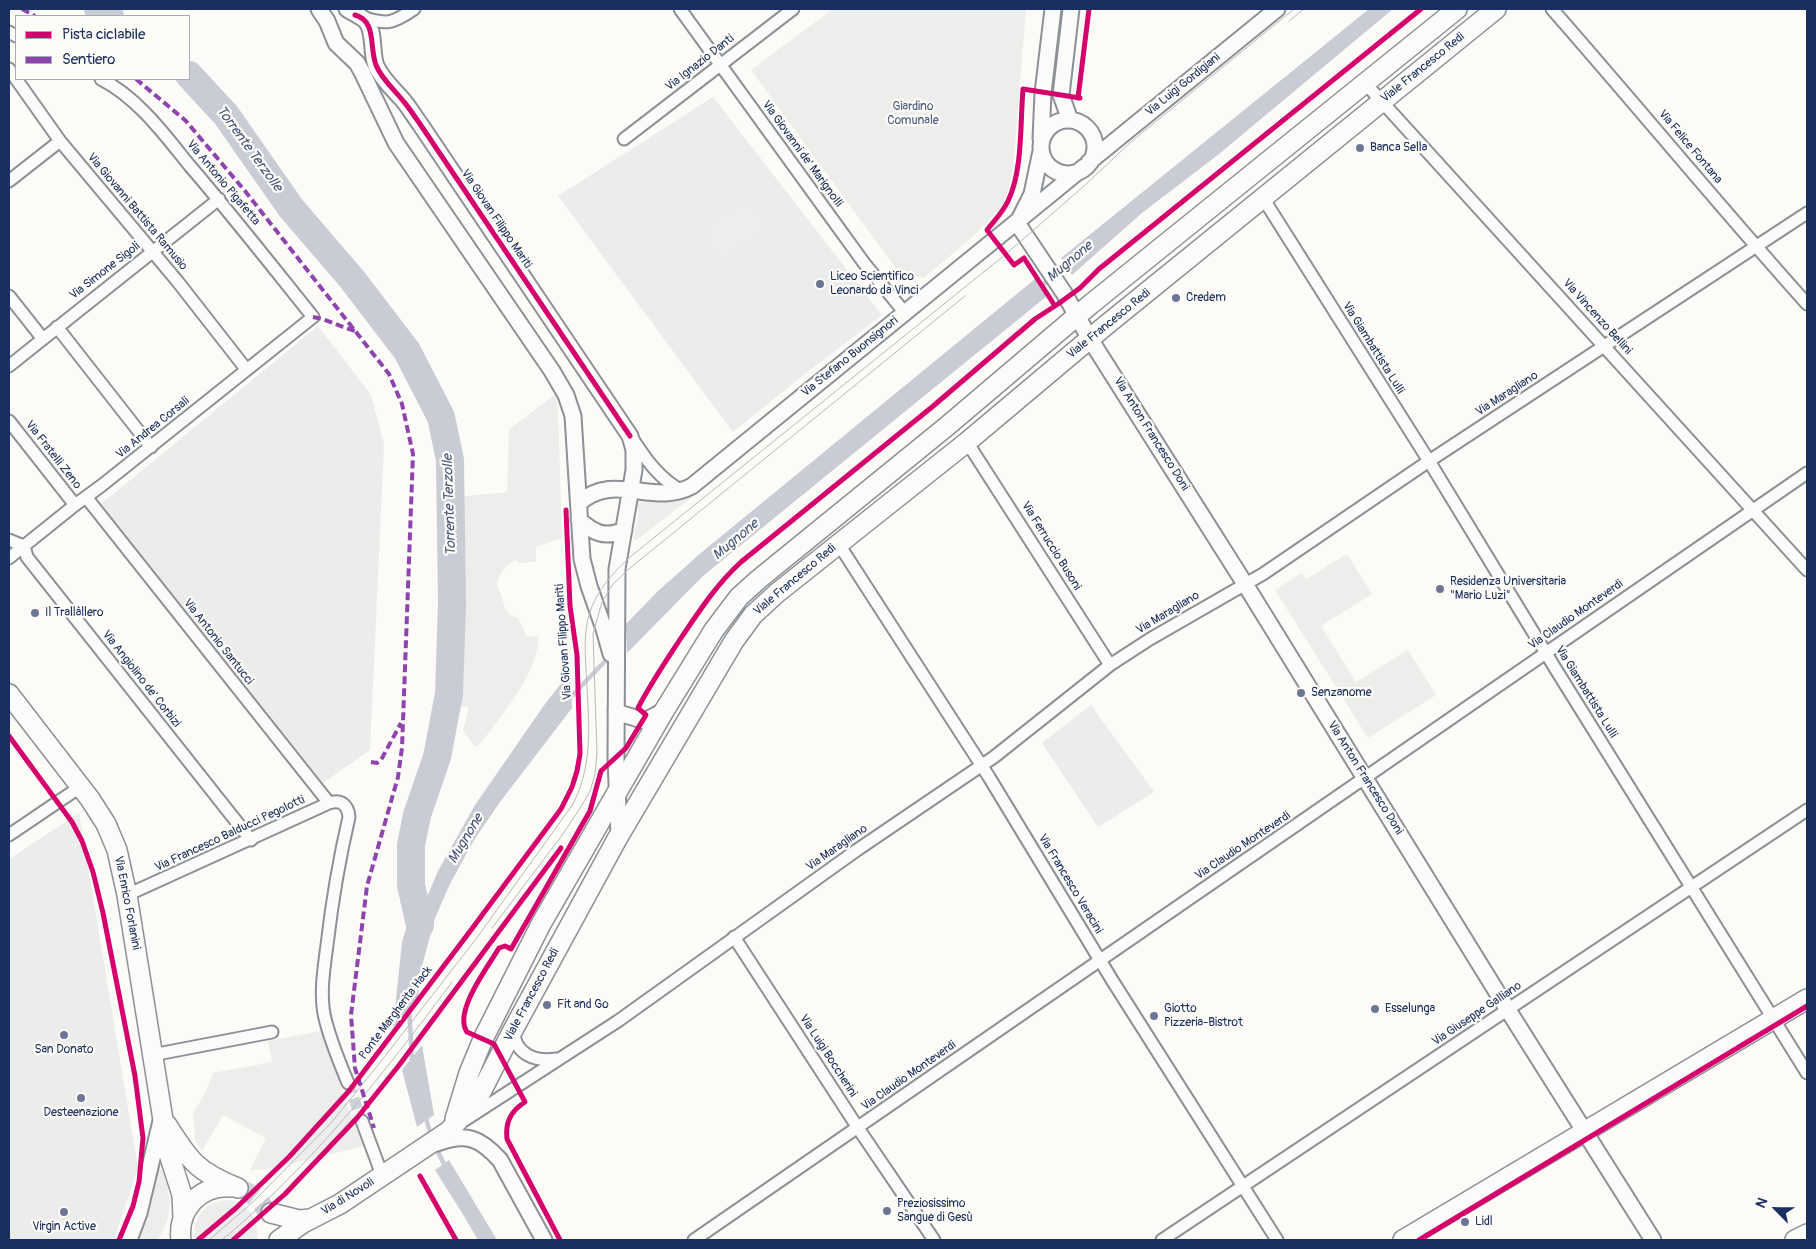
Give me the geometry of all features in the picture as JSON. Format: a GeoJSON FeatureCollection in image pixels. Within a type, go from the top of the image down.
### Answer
{"type":"FeatureCollection","features":[{"type":"Feature","properties":{"kind":"main road","name":"Viale Francesco Redi"},"geometry":{"type":"LineString","coordinates":[[447,1134],[454,1120],[469,1073],[483,1039],[507,988],[541,924],[664,711],[714,630],[740,597],[758,579],[946,426],[1077,316],[1457,9]]}},
{"type":"Feature","properties":{"kind":"main road","name":"Viale Francesco Redi"},"geometry":{"type":"LineString","coordinates":[[447,1134],[485,1086],[513,1030],[620,836],[746,622],[771,598],[838,543],[967,442],[1380,101],[1496,9]]}},
{"type":"Feature","properties":{"kind":"main road","name":"Via Enrico Forlanini"},"geometry":{"type":"LineString","coordinates":[[9,694],[100,814],[114,842],[127,895],[168,1151],[182,1195],[179,1232]]}},
{"type":"Feature","properties":{"kind":"main road"},"geometry":{"type":"LineString","coordinates":[[1403,1240],[1807,999]]}},
{"type":"Feature","properties":{"kind":"main road","name":"Via Enrico Forlanini"},"geometry":{"type":"LineString","coordinates":[[162,1117],[183,1150],[196,1166],[218,1180],[238,1188],[217,1187],[202,1194],[190,1203],[179,1232]]}},
{"type":"Feature","properties":{"kind":"main road","name":"Via di Novoli"},"geometry":{"type":"LineString","coordinates":[[279,1240],[313,1218],[340,1204],[447,1134]]}},
{"type":"Feature","properties":{"kind":"main road","name":"Via di Novoli"},"geometry":{"type":"LineString","coordinates":[[272,1240],[270,1214],[299,1220],[313,1218]]}},
{"type":"Feature","properties":{"kind":"main road"},"geometry":{"type":"LineString","coordinates":[[1795,1240],[1807,1234]]}},
{"type":"Feature","properties":{"kind":"street","name":"Via Giovan Filippo Mariti"},"geometry":{"type":"LineString","coordinates":[[319,9],[328,21],[336,43],[357,63],[396,142],[532,341],[563,388],[569,401],[575,424],[582,559],[604,629],[615,673]]}},
{"type":"Feature","properties":{"kind":"street"},"geometry":{"type":"LineString","coordinates":[[334,35],[340,20],[354,14],[386,22],[394,22],[414,9]]}},
{"type":"Feature","properties":{"kind":"street","name":"Via Giovanni de' Marignolli"},"geometry":{"type":"LineString","coordinates":[[680,9],[864,263],[905,313]]}},
{"type":"Feature","properties":{"kind":"street","name":"Via Ignazio Danti"},"geometry":{"type":"LineString","coordinates":[[624,139],[793,9]]}},
{"type":"Feature","properties":{"kind":"street","name":"Via Stefano Buonsignori"},"geometry":{"type":"LineString","coordinates":[[1017,223],[1032,194],[1041,146],[1042,101],[1053,9]]}},
{"type":"Feature","properties":{"kind":"street"},"geometry":{"type":"LineString","coordinates":[[1070,120],[1061,95],[1071,9]]}},
{"type":"Feature","properties":{"kind":"street","name":"Via Luigi Gordigiani"},"geometry":{"type":"LineString","coordinates":[[1087,165],[1277,9]]}},
{"type":"Feature","properties":{"kind":"street","name":"Via Felice Fontana"},"geometry":{"type":"LineString","coordinates":[[1552,9],[1807,304]]}},
{"type":"Feature","properties":{"kind":"street","name":"Via Giovan Filippo Mariti"},"geometry":{"type":"LineString","coordinates":[[354,14],[370,26],[376,66],[386,82],[404,101],[420,124],[630,436],[635,461],[617,569],[615,673],[617,791],[620,836]]}},
{"type":"Feature","properties":{"kind":"street"},"geometry":{"type":"LineString","coordinates":[[342,49],[351,52],[358,51],[365,47],[371,38]]}},
{"type":"Feature","properties":{"kind":"street","name":"Via Giovanni Battista Ramusio"},"geometry":{"type":"LineString","coordinates":[[17,80],[60,140],[246,370]]}},
{"type":"Feature","properties":{"kind":"street","name":"Via Antonio Pigafetta"},"geometry":{"type":"LineString","coordinates":[[103,80],[126,93],[159,128],[312,316]]}},
{"type":"Feature","properties":{"kind":"street","name":"Via Vincenzo Bellini"},"geometry":{"type":"LineString","coordinates":[[1365,83],[1807,570]]}},
{"type":"Feature","properties":{"kind":"street"},"geometry":{"type":"LineString","coordinates":[[1062,120],[1070,120],[1082,124],[1091,133],[1094,146],[1093,154],[1087,165],[1072,173],[1058,172],[1047,164],[1041,146],[1044,133],[1050,126],[1062,120]]}},
{"type":"Feature","properties":{"kind":"street"},"geometry":{"type":"LineString","coordinates":[[9,181],[60,140]]}},
{"type":"Feature","properties":{"kind":"street","name":"Via Stefano Buonsignori"},"geometry":{"type":"LineString","coordinates":[[631,490],[668,494],[682,491],[692,486],[1087,165]]}},
{"type":"Feature","properties":{"kind":"street","name":"Via Giambattista Lulli"},"geometry":{"type":"LineString","coordinates":[[1263,198],[1429,461],[1545,653],[1807,1073]]}},
{"type":"Feature","properties":{"kind":"street","name":"Via Simone Sigoli"},"geometry":{"type":"LineString","coordinates":[[9,366],[219,200]]}},
{"type":"Feature","properties":{"kind":"street","name":"Via Maragliano"},"geometry":{"type":"LineString","coordinates":[[447,1134],[618,1020],[857,850],[982,766],[1110,665],[1150,639],[1271,568],[1429,461],[1807,213]]}},
{"type":"Feature","properties":{"kind":"street","name":"Via Anton Francesco Doni"},"geometry":{"type":"LineString","coordinates":[[1017,223],[1064,293],[1090,339],[1245,584],[1508,1010],[1653,1240]]}},
{"type":"Feature","properties":{"kind":"street"},"geometry":{"type":"LineString","coordinates":[[9,296],[43,339]]}},
{"type":"Feature","properties":{"kind":"street","name":"Via Andrea Corsali"},"geometry":{"type":"LineString","coordinates":[[9,558],[151,447],[312,316]]}},
{"type":"Feature","properties":{"kind":"street"},"geometry":{"type":"LineString","coordinates":[[57,327],[151,447]]}},
{"type":"Feature","properties":{"kind":"street","name":"Via Fratelli Zeno"},"geometry":{"type":"LineString","coordinates":[[9,421],[75,505]]}},
{"type":"Feature","properties":{"kind":"street"},"geometry":{"type":"LineString","coordinates":[[630,436],[656,472],[667,482],[682,491]]}},
{"type":"Feature","properties":{"kind":"street","name":"Via Ferruccio Busoni"},"geometry":{"type":"LineString","coordinates":[[967,442],[1110,665]]}},
{"type":"Feature","properties":{"kind":"street","name":"Via Claudio Monteverdi"},"geometry":{"type":"LineString","coordinates":[[694,1240],[1807,473]]}},
{"type":"Feature","properties":{"kind":"street"},"geometry":{"type":"LineString","coordinates":[[579,503],[586,496],[603,490],[616,488],[631,490]]}},
{"type":"Feature","properties":{"kind":"street","name":"Via Antonio Santucci"},"geometry":{"type":"LineString","coordinates":[[86,497],[329,803]]}},
{"type":"Feature","properties":{"kind":"street"},"geometry":{"type":"LineString","coordinates":[[579,520],[598,533],[613,533],[624,530]]}},
{"type":"Feature","properties":{"kind":"street"},"geometry":{"type":"LineString","coordinates":[[9,540],[24,546]]}},
{"type":"Feature","properties":{"kind":"street","name":"Via Francesco Veracini"},"geometry":{"type":"LineString","coordinates":[[838,543],[982,766],[1277,1240]]}},
{"type":"Feature","properties":{"kind":"street","name":"Via Angiolino de' Corbizi"},"geometry":{"type":"LineString","coordinates":[[24,546],[28,557],[251,840]]}},
{"type":"Feature","properties":{"kind":"street"},"geometry":{"type":"LineString","coordinates":[[616,712],[642,722],[664,711]]}},
{"type":"Feature","properties":{"kind":"street"},"geometry":{"type":"LineString","coordinates":[[9,835],[80,786]]}},
{"type":"Feature","properties":{"kind":"street"},"geometry":{"type":"LineString","coordinates":[[329,803],[338,802],[345,805],[349,817],[338,863],[322,992],[328,1029],[348,1083]]}},
{"type":"Feature","properties":{"kind":"street","name":"Via Francesco Balducci Pegolotti"},"geometry":{"type":"LineString","coordinates":[[127,895],[329,803]]}},
{"type":"Feature","properties":{"kind":"street","name":"Via Giuseppe Galliano"},"geometry":{"type":"LineString","coordinates":[[1162,1240],[1807,810]]}},
{"type":"Feature","properties":{"kind":"street","name":"Via Luigi Boccherini"},"geometry":{"type":"LineString","coordinates":[[734,937],[858,1128],[934,1240]]}},
{"type":"Feature","properties":{"kind":"street"},"geometry":{"type":"LineString","coordinates":[[513,1030],[517,1046],[529,1056],[541,1060],[558,1059]]}},
{"type":"Feature","properties":{"kind":"street"},"geometry":{"type":"LineString","coordinates":[[152,1055],[272,1032]]}},
{"type":"Feature","properties":{"kind":"street"},"geometry":{"type":"LineString","coordinates":[[130,1240],[139,1213],[162,1117]]}},
{"type":"Feature","properties":{"kind":"street"},"geometry":{"type":"LineString","coordinates":[[362,1121],[382,1176]]}},
{"type":"Feature","properties":{"kind":"street"},"geometry":{"type":"LineString","coordinates":[[447,1134],[472,1138],[492,1151],[500,1160],[544,1240]]}},
{"type":"Feature","properties":{"kind":"shaded area"},"geometry":{"type":"Polygon","coordinates":[[[713,97],[882,315],[733,432],[558,196],[713,97]]]}},
{"type":"Feature","properties":{"kind":"shaded area"},"geometry":{"type":"Polygon","coordinates":[[[318,326],[371,395],[384,444],[370,750],[323,783],[101,504],[318,326]]]}},
{"type":"Feature","properties":{"kind":"shaded area"},"geometry":{"type":"Polygon","coordinates":[[[1091,705],[1154,792],[1098,827],[1042,743],[1091,705]]]}},
{"type":"Feature","properties":{"kind":"shaded area","name":"San Donato"},"geometry":{"type":"Polygon","coordinates":[[[79,813],[138,1168],[114,1240],[9,1240],[9,859],[79,813]]]}},
{"type":"Feature","properties":{"kind":"green space","name":"Giardino Comunale"},"geometry":{"type":"Polygon","coordinates":[[[833,9],[1026,9],[1014,156],[1007,194],[991,219],[924,278],[900,274],[751,70],[833,9]]]}},
{"type":"Feature","properties":{"kind":"green space"},"geometry":{"type":"Polygon","coordinates":[[[747,196],[770,228],[721,263],[698,231],[747,196]]]}},
{"type":"Feature","properties":{"kind":"green space"},"geometry":{"type":"Polygon","coordinates":[[[555,394],[558,408],[562,538],[536,547],[536,562],[519,563],[515,560],[505,568],[497,586],[506,609],[518,618],[527,637],[538,636],[537,650],[533,664],[518,692],[481,743],[475,747],[463,730],[469,707],[454,705],[456,497],[507,492],[509,430],[555,394]]]}},
{"type":"Feature","properties":{"kind":"green space"},"geometry":{"type":"Polygon","coordinates":[[[698,489],[700,491],[635,541],[633,539],[639,512],[635,511],[640,500],[656,502],[673,501],[683,498],[698,489]]]}},
{"type":"Feature","properties":{"kind":"green space"},"geometry":{"type":"Polygon","coordinates":[[[1347,554],[1372,594],[1321,626],[1356,682],[1408,650],[1436,695],[1368,738],[1275,590],[1302,573],[1306,579],[1347,554]]]}},
{"type":"Feature","properties":{"kind":"green space"},"geometry":{"type":"Polygon","coordinates":[[[321,1031],[364,1146],[269,1169],[250,1170],[266,1138],[223,1115],[202,1151],[195,1140],[193,1114],[207,1089],[213,1073],[272,1062],[268,1041],[321,1031]]]}},
{"type":"Feature","properties":{"kind":"green space"},"geometry":{"type":"Polygon","coordinates":[[[155,1169],[163,1169],[168,1188],[169,1206],[166,1223],[157,1240],[136,1240],[155,1169]]]}},
{"type":"Feature","properties":{"kind":"green space"},"geometry":{"type":"Polygon","coordinates":[[[228,1200],[241,1205],[251,1214],[257,1226],[257,1240],[195,1240],[195,1225],[201,1212],[213,1204],[228,1200]]]}},
{"type":"Feature","properties":{"kind":"water"},"geometry":{"type":"Polygon","coordinates":[[[1369,9],[1393,9],[1219,154],[1142,213],[1072,275],[1061,258],[1369,9]]]}},
{"type":"Feature","properties":{"kind":"water"},"geometry":{"type":"Polygon","coordinates":[[[1035,279],[1047,296],[703,576],[627,653],[626,624],[658,591],[702,552],[1035,279]]]}},
{"type":"Feature","properties":{"kind":"water"},"geometry":{"type":"Polygon","coordinates":[[[570,672],[572,708],[500,802],[474,840],[450,884],[435,918],[422,966],[418,997],[393,1028],[402,942],[407,925],[427,897],[438,871],[475,805],[545,704],[570,672]]]}},
{"type":"Feature","properties":{"kind":"water"},"geometry":{"type":"Polygon","coordinates":[[[422,1045],[434,1115],[417,1127],[402,1070],[422,1045]]]}},
{"type":"Feature","properties":{"kind":"water"},"geometry":{"type":"Polygon","coordinates":[[[449,1160],[497,1240],[478,1240],[435,1170],[449,1160]]]}},
{"type":"Feature","properties":{"kind":"waterway","name":"Torrente Terzolle"},"geometry":{"type":"LineString","coordinates":[[98,9],[108,15]]}},
{"type":"Feature","properties":{"kind":"waterway","name":"Torrente Terzolle"},"geometry":{"type":"LineString","coordinates":[[190,76],[226,115],[291,208],[352,279],[407,351],[441,417],[450,460],[452,604],[449,694],[437,757],[417,815],[411,845],[411,885],[420,925]]}},
{"type":"Feature","properties":{"kind":"waterway","name":"Mugnone"},"geometry":{"type":"LineString","coordinates":[[1036,291],[1070,262]]}},
{"type":"Feature","properties":{"kind":"waterway","name":"Mugnone"},"geometry":{"type":"LineString","coordinates":[[568,700],[609,657]]}},
{"type":"Feature","properties":{"kind":"waterway","name":"Mugnone"},"geometry":{"type":"LineString","coordinates":[[409,1004],[412,1061]]}},
{"type":"Feature","properties":{"kind":"waterway","name":"Mugnone"},"geometry":{"type":"LineString","coordinates":[[425,1115],[431,1136]]}},
{"type":"Feature","properties":{"kind":"waterway","name":"Mugnone"},"geometry":{"type":"LineString","coordinates":[[435,1146],[446,1168]]}},
{"type":"Feature","properties":{"kind":"tunnel"},"geometry":{"type":"LineString","coordinates":[[348,1083],[362,1121]]}},
{"type":"Feature","properties":{"kind":"tunnel"},"geometry":{"type":"LineString","coordinates":[[238,1188],[256,1198],[269,1215]]}},
{"type":"Feature","properties":{"kind":"tram line"},"geometry":{"type":"LineString","coordinates":[[209,1240],[253,1202],[331,1123],[476,939],[573,804],[585,771],[587,755],[589,721],[585,649],[587,622],[596,598],[611,576],[630,557],[1006,254],[1132,141],[1294,9]]}},
{"type":"Feature","properties":{"kind":"tram line"},"geometry":{"type":"LineString","coordinates":[[1289,21],[1304,9]]}},
{"type":"Feature","properties":{"kind":"tram line"},"geometry":{"type":"LineString","coordinates":[[492,928],[560,838],[590,791],[595,774],[597,753],[593,634],[602,602],[613,584],[630,568],[965,296]]}},
{"type":"Feature","properties":{"kind":"tram line"},"geometry":{"type":"LineString","coordinates":[[222,1240],[286,1181],[345,1118],[400,1051],[452,982]]}},
{"type":"Feature","properties":{"kind":"marked path"},"geometry":{"type":"LineString","coordinates":[[22,9],[33,15]]}},
{"type":"Feature","properties":{"kind":"marked path"},"geometry":{"type":"LineString","coordinates":[[137,80],[186,121],[245,191],[389,374],[402,404],[413,454],[402,748],[398,777],[367,886],[351,1015],[355,1068],[374,1128]]}},
{"type":"Feature","properties":{"kind":"marked path"},"geometry":{"type":"LineString","coordinates":[[313,317],[355,331]]}},
{"type":"Feature","properties":{"kind":"marked path"},"geometry":{"type":"LineString","coordinates":[[371,762],[377,763],[381,760],[401,723]]}},
{"type":"Feature","properties":{"kind":"cycle path"},"geometry":{"type":"LineString","coordinates":[[1078,98],[1089,9]]}},
{"type":"Feature","properties":{"kind":"cycle path"},"geometry":{"type":"LineString","coordinates":[[560,1240],[507,1139],[508,1122],[516,1109],[525,1102],[494,1044],[467,1032],[464,1023],[465,1013],[468,1002],[480,978],[499,948],[505,946],[511,949],[590,811],[601,771],[626,748],[646,715],[638,708],[664,664],[702,608],[716,589],[741,562],[932,407],[1035,319],[1080,288],[1099,269],[1421,9]]}},
{"type":"Feature","properties":{"kind":"cycle path"},"geometry":{"type":"LineString","coordinates":[[355,15],[367,23],[376,65],[382,75],[420,124],[630,436]]}},
{"type":"Feature","properties":{"kind":"cycle path"},"geometry":{"type":"LineString","coordinates":[[1053,303],[1024,258],[1014,265],[987,230],[1001,213],[1013,189],[1019,161],[1023,89],[1080,98]]}},
{"type":"Feature","properties":{"kind":"cycle path","name":"Ponte Margherita Hack"},"geometry":{"type":"LineString","coordinates":[[198,1240],[236,1208],[289,1157],[349,1091],[561,809],[572,787],[580,754],[577,655],[570,606],[566,510]]}},
{"type":"Feature","properties":{"kind":"cycle path"},"geometry":{"type":"LineString","coordinates":[[9,736],[72,822],[82,841],[93,872],[103,913],[135,1076],[143,1138],[139,1182],[133,1206],[119,1240]]}},
{"type":"Feature","properties":{"kind":"cycle path"},"geometry":{"type":"LineString","coordinates":[[233,1240],[285,1194],[357,1118],[400,1064],[561,848]]}},
{"type":"Feature","properties":{"kind":"cycle path"},"geometry":{"type":"LineString","coordinates":[[1419,1240],[1807,1006]]}},
{"type":"Feature","properties":{"kind":"cycle path"},"geometry":{"type":"LineString","coordinates":[[420,1176],[456,1240]]}},
{"type":"Feature","properties":{"kind":"place","name":"Banca Sella"},"geometry":{"type":"Point","coordinates":[1360,148]}},
{"type":"Feature","properties":{"kind":"place","name":"Liceo Scientifico Leonardo da Vinci"},"geometry":{"type":"Point","coordinates":[820,284]}},
{"type":"Feature","properties":{"kind":"place","name":"Credem"},"geometry":{"type":"Point","coordinates":[1176,298]}},
{"type":"Feature","properties":{"kind":"place","name":"Residenza Universitaria \"Mario Luzi\""},"geometry":{"type":"Point","coordinates":[1440,589]}},
{"type":"Feature","properties":{"kind":"place","name":"Il Trallàllero"},"geometry":{"type":"Point","coordinates":[35,613]}},
{"type":"Feature","properties":{"kind":"place","name":"Senzanome"},"geometry":{"type":"Point","coordinates":[1301,693]}},
{"type":"Feature","properties":{"kind":"place","name":"Fit and Go"},"geometry":{"type":"Point","coordinates":[547,1005]}},
{"type":"Feature","properties":{"kind":"place","name":"Esselunga"},"geometry":{"type":"Point","coordinates":[1375,1009]}},
{"type":"Feature","properties":{"kind":"place","name":"Giotto Pizzeria-Bistrot"},"geometry":{"type":"Point","coordinates":[1154,1016]}},
{"type":"Feature","properties":{"kind":"place","name":"San Donato"},"geometry":{"type":"Point","coordinates":[64,1035]}},
{"type":"Feature","properties":{"kind":"place","name":"Desteenazione"},"geometry":{"type":"Point","coordinates":[81,1098]}},
{"type":"Feature","properties":{"kind":"place","name":"Preziosissimo Sangue di Gesù"},"geometry":{"type":"Point","coordinates":[887,1211]}},
{"type":"Feature","properties":{"kind":"place","name":"Virgin Active"},"geometry":{"type":"Point","coordinates":[64,1212]}},
{"type":"Feature","properties":{"kind":"place","name":"Lidl"},"geometry":{"type":"Point","coordinates":[1465,1222]}}]}
